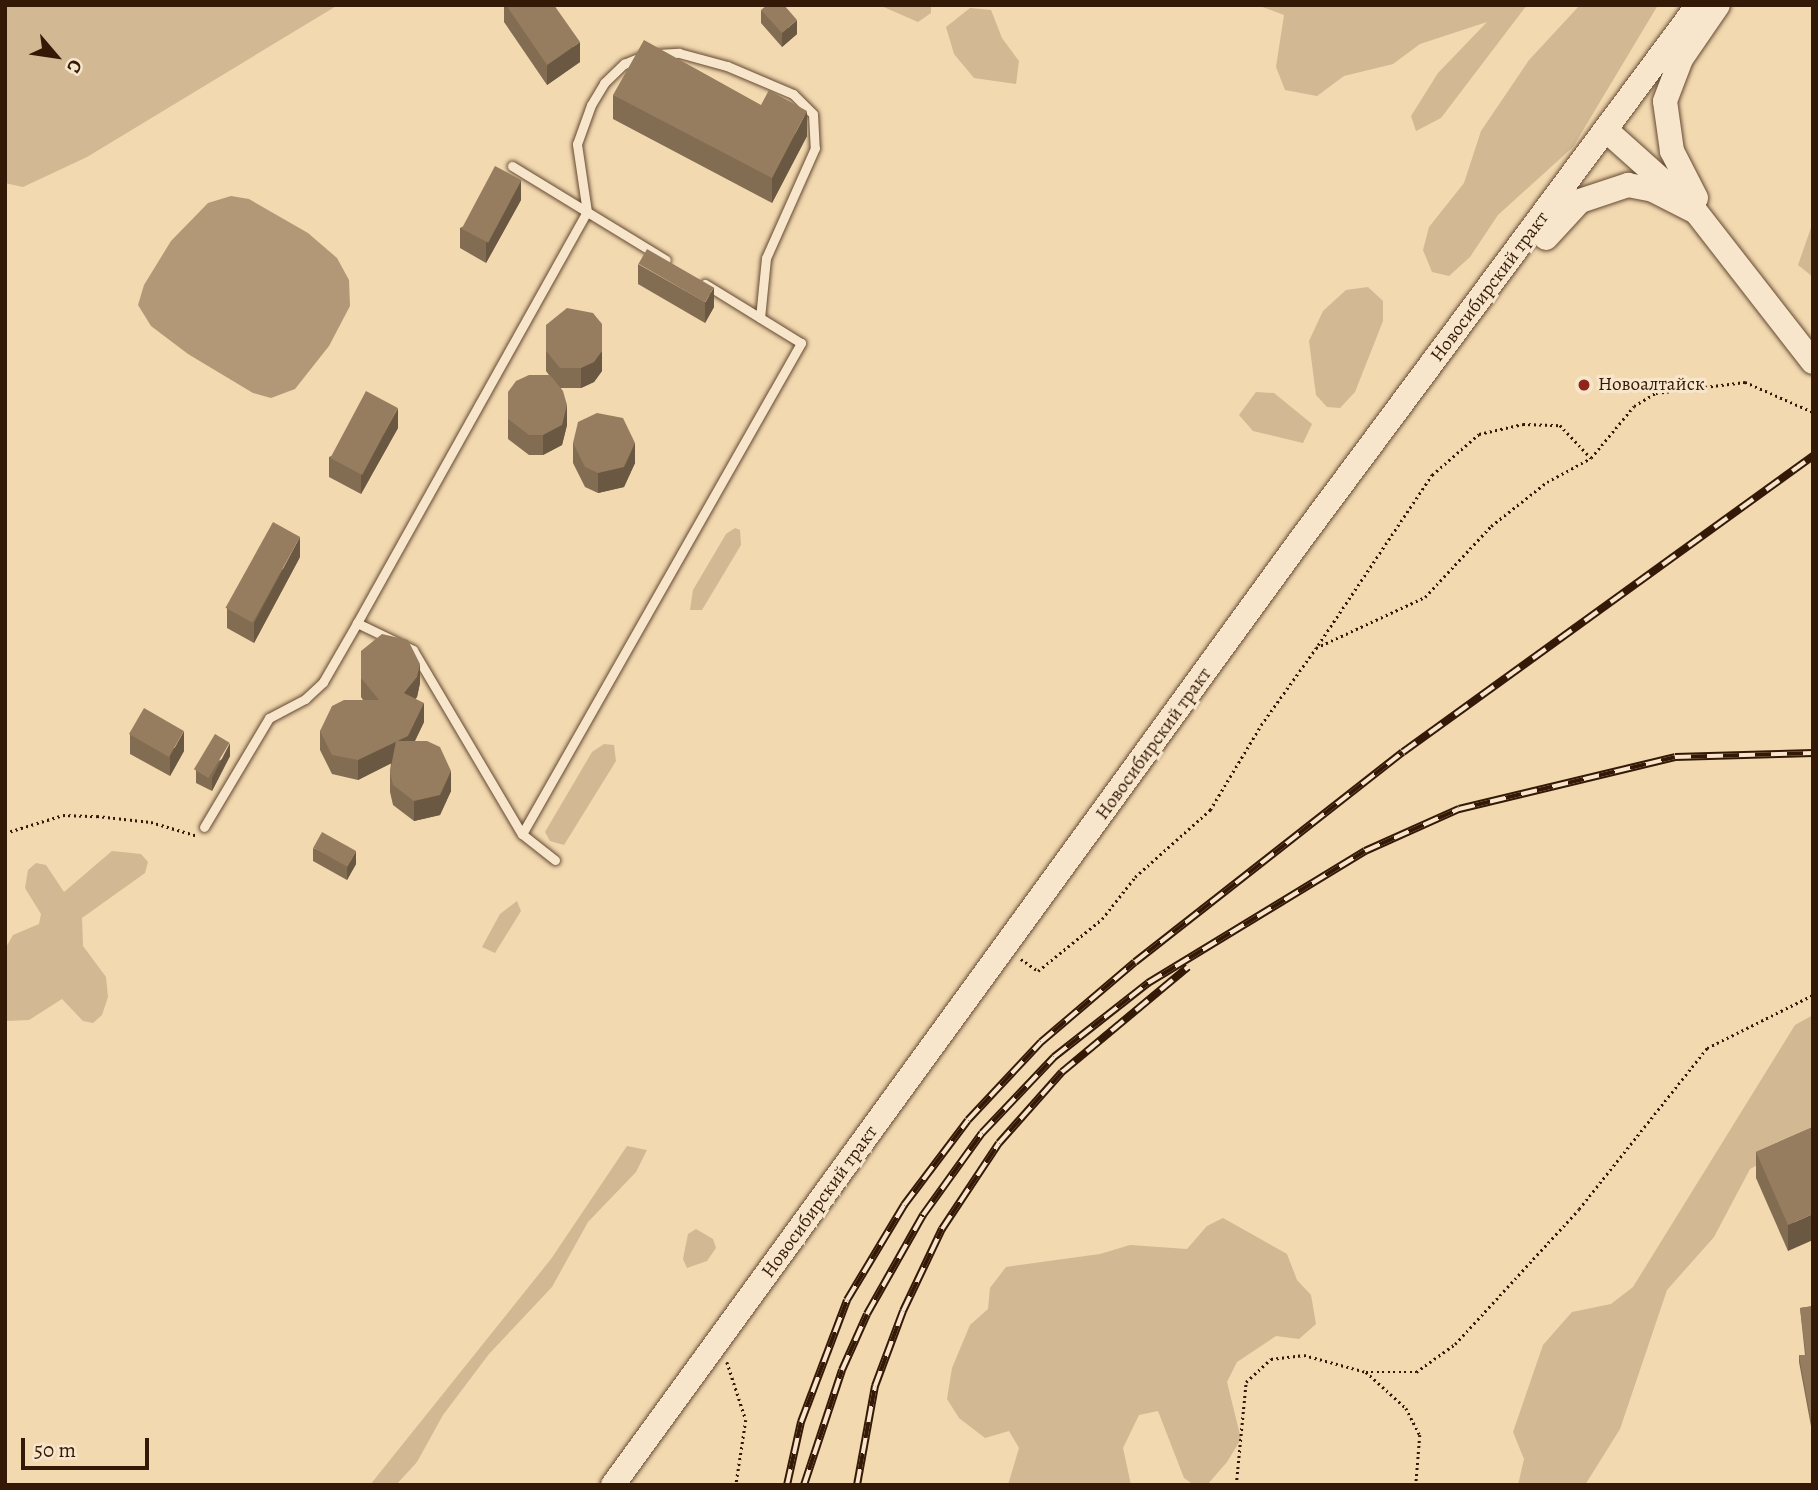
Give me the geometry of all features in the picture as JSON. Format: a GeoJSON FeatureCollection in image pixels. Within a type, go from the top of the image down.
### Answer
{"type":"FeatureCollection","features":[{"type":"Feature","properties":{"kind":"main road","name":"Новосибирский тракт"},"geometry":{"type":"LineString","coordinates":[[614,1485],[1338,489],[1607,131],[1698,5]]}},
{"type":"Feature","properties":{"kind":"main road"},"geometry":{"type":"LineString","coordinates":[[1715,233],[1672,151],[1665,101],[1681,60],[1718,5]]}},
{"type":"Feature","properties":{"kind":"main road"},"geometry":{"type":"LineString","coordinates":[[1607,131],[1696,212],[1715,233],[1813,362]]}},
{"type":"Feature","properties":{"kind":"main road"},"geometry":{"type":"LineString","coordinates":[[1338,489],[1384,443],[1580,201],[1628,185],[1653,190],[1696,212]]}},
{"type":"Feature","properties":{"kind":"lane"},"geometry":{"type":"LineString","coordinates":[[204,827],[269,718],[305,699],[323,681],[587,212],[577,144],[604,83],[624,64],[646,55],[679,53],[727,65],[793,94],[813,114],[815,148],[766,258],[760,318]]}},
{"type":"Feature","properties":{"kind":"lane"},"geometry":{"type":"LineString","coordinates":[[512,166],[679,268]]}},
{"type":"Feature","properties":{"kind":"lane"},"geometry":{"type":"LineString","coordinates":[[522,834],[801,343],[691,275]]}},
{"type":"Feature","properties":{"kind":"lane"},"geometry":{"type":"LineString","coordinates":[[357,623],[414,650],[522,834],[555,860]]}},
{"type":"Feature","properties":{"kind":"path"},"geometry":{"type":"LineString","coordinates":[[1316,648],[1425,597],[1491,526],[1547,482],[1591,458],[1634,406],[1656,393],[1745,382],[1813,412]]}},
{"type":"Feature","properties":{"kind":"path"},"geometry":{"type":"LineString","coordinates":[[1006,949],[1038,971],[1102,919],[1135,877],[1210,810],[1261,725],[1432,475],[1479,434],[1523,424],[1560,425],[1591,458]]}},
{"type":"Feature","properties":{"kind":"path"},"geometry":{"type":"LineString","coordinates":[[5,833],[63,816],[151,822],[196,839],[204,827]]}},
{"type":"Feature","properties":{"kind":"path"},"geometry":{"type":"LineString","coordinates":[[1236,1485],[1241,1398],[1246,1381],[1259,1369],[1271,1359],[1304,1355],[1366,1373],[1416,1372],[1447,1351],[1579,1209],[1707,1048],[1813,995]]}},
{"type":"Feature","properties":{"kind":"path"},"geometry":{"type":"LineString","coordinates":[[719,1339],[746,1420],[736,1485]]}},
{"type":"Feature","properties":{"kind":"path"},"geometry":{"type":"LineString","coordinates":[[1366,1373],[1406,1408],[1420,1435],[1416,1485]]}},
{"type":"Feature","properties":{"kind":"shaded area"},"geometry":{"type":"Polygon","coordinates":[[[5,5],[338,5],[87,157],[23,187],[5,183],[5,5]]]}},
{"type":"Feature","properties":{"kind":"shaded area"},"geometry":{"type":"Polygon","coordinates":[[[879,5],[931,5],[931,13],[918,22],[879,5]]]}},
{"type":"Feature","properties":{"kind":"shaded area"},"geometry":{"type":"Polygon","coordinates":[[[1257,5],[1527,5],[1441,118],[1416,131],[1411,116],[1438,73],[1487,22],[1420,44],[1393,64],[1344,76],[1317,96],[1285,90],[1276,67],[1284,15],[1257,5]]]}},
{"type":"Feature","properties":{"kind":"shaded area"},"geometry":{"type":"Polygon","coordinates":[[[1580,5],[1658,5],[1573,147],[1498,215],[1470,257],[1449,276],[1432,272],[1423,250],[1429,227],[1464,183],[1481,131],[1529,60],[1580,5]]]}},
{"type":"Feature","properties":{"kind":"shaded area"},"geometry":{"type":"Polygon","coordinates":[[[970,8],[991,10],[1002,38],[1019,61],[1016,84],[974,78],[954,54],[946,27],[970,8]]]}},
{"type":"Feature","properties":{"kind":"shaded area"},"geometry":{"type":"Polygon","coordinates":[[[231,196],[249,199],[308,233],[337,258],[349,280],[350,306],[329,346],[295,389],[271,398],[253,393],[188,354],[151,326],[138,305],[144,285],[171,241],[208,203],[231,196]]]}},
{"type":"Feature","properties":{"kind":"shaded area"},"geometry":{"type":"Polygon","coordinates":[[[1813,222],[1813,277],[1798,265],[1813,222]]]}},
{"type":"Feature","properties":{"kind":"shaded area"},"geometry":{"type":"Polygon","coordinates":[[[1368,287],[1383,301],[1383,321],[1355,392],[1340,408],[1327,407],[1316,395],[1309,341],[1323,311],[1346,290],[1368,287]]]}},
{"type":"Feature","properties":{"kind":"shaded area"},"geometry":{"type":"Polygon","coordinates":[[[1256,392],[1274,393],[1312,424],[1303,443],[1253,431],[1239,415],[1256,392]]]}},
{"type":"Feature","properties":{"kind":"shaded area"},"geometry":{"type":"Polygon","coordinates":[[[735,528],[740,530],[741,545],[702,610],[690,610],[693,590],[726,534],[735,528]]]}},
{"type":"Feature","properties":{"kind":"shaded area"},"geometry":{"type":"Polygon","coordinates":[[[604,744],[614,745],[616,761],[564,845],[550,841],[545,832],[592,752],[604,744]]]}},
{"type":"Feature","properties":{"kind":"shaded area"},"geometry":{"type":"Polygon","coordinates":[[[112,851],[141,854],[148,862],[145,873],[82,918],[83,946],[106,977],[108,997],[102,1015],[93,1023],[83,1021],[62,999],[29,1020],[7,1021],[5,949],[13,935],[39,924],[41,914],[25,888],[28,870],[36,863],[46,865],[64,892],[112,851]]]}},
{"type":"Feature","properties":{"kind":"shaded area"},"geometry":{"type":"Polygon","coordinates":[[[517,901],[521,911],[495,953],[482,947],[500,914],[517,901]]]}},
{"type":"Feature","properties":{"kind":"shaded area"},"geometry":{"type":"Polygon","coordinates":[[[1813,1015],[1813,1135],[1750,1169],[1714,1237],[1667,1290],[1620,1429],[1585,1485],[1518,1485],[1524,1459],[1513,1432],[1543,1345],[1572,1312],[1611,1304],[1633,1287],[1795,1025],[1813,1015]]]}},
{"type":"Feature","properties":{"kind":"shaded area"},"geometry":{"type":"Polygon","coordinates":[[[627,1146],[647,1150],[636,1172],[588,1222],[552,1287],[489,1354],[443,1415],[417,1462],[396,1485],[370,1485],[551,1259],[627,1146]]]}},
{"type":"Feature","properties":{"kind":"shaded area"},"geometry":{"type":"Polygon","coordinates":[[[1223,1218],[1287,1254],[1297,1280],[1311,1295],[1316,1324],[1299,1339],[1276,1336],[1237,1362],[1227,1382],[1241,1439],[1227,1462],[1207,1485],[1194,1485],[1184,1478],[1158,1411],[1139,1415],[1123,1448],[1131,1485],[1008,1485],[1019,1448],[1009,1431],[985,1438],[959,1418],[947,1399],[952,1368],[970,1325],[988,1309],[990,1288],[1006,1267],[1100,1254],[1130,1245],[1187,1249],[1207,1226],[1223,1218]]]}},
{"type":"Feature","properties":{"kind":"shaded area"},"geometry":{"type":"Polygon","coordinates":[[[696,1229],[713,1239],[716,1248],[707,1261],[687,1268],[683,1259],[688,1234],[696,1229]]]}},
{"type":"Feature","properties":{"kind":"building"},"geometry":{"type":"Polygon","coordinates":[[[506,5],[554,5],[580,42],[547,65],[506,5]]]}},
{"type":"Feature","properties":{"kind":"building"},"geometry":{"type":"Polygon","coordinates":[[[767,5],[784,5],[797,20],[782,33],[761,10],[767,5]]]}},
{"type":"Feature","properties":{"kind":"building"},"geometry":{"type":"Polygon","coordinates":[[[644,40],[761,105],[769,90],[807,111],[772,178],[613,95],[644,40]]]}},
{"type":"Feature","properties":{"kind":"building"},"geometry":{"type":"Polygon","coordinates":[[[495,166],[521,180],[488,243],[462,229],[495,166]]]}},
{"type":"Feature","properties":{"kind":"building"},"geometry":{"type":"Polygon","coordinates":[[[647,249],[714,288],[705,302],[638,264],[647,249]]]}},
{"type":"Feature","properties":{"kind":"building"},"geometry":{"type":"Polygon","coordinates":[[[567,308],[593,313],[602,324],[602,351],[594,362],[581,368],[560,368],[546,351],[546,325],[567,308]]]}},
{"type":"Feature","properties":{"kind":"building"},"geometry":{"type":"Polygon","coordinates":[[[529,375],[550,375],[563,391],[567,405],[562,425],[543,435],[529,435],[508,419],[508,392],[516,381],[529,375]]]}},
{"type":"Feature","properties":{"kind":"building"},"geometry":{"type":"Polygon","coordinates":[[[366,391],[398,408],[362,475],[330,458],[366,391]]]}},
{"type":"Feature","properties":{"kind":"building"},"geometry":{"type":"Polygon","coordinates":[[[597,413],[623,418],[635,443],[624,467],[598,473],[585,467],[573,443],[578,422],[597,413]]]}},
{"type":"Feature","properties":{"kind":"building"},"geometry":{"type":"Polygon","coordinates":[[[273,522],[300,537],[253,623],[225,608],[273,522]]]}},
{"type":"Feature","properties":{"kind":"building"},"geometry":{"type":"Polygon","coordinates":[[[382,634],[408,640],[420,664],[417,677],[404,693],[424,703],[408,736],[358,760],[332,755],[320,731],[332,706],[344,700],[379,700],[361,678],[361,651],[382,634]]]}},
{"type":"Feature","properties":{"kind":"building"},"geometry":{"type":"Polygon","coordinates":[[[144,708],[184,731],[169,757],[129,734],[144,708]]]}},
{"type":"Feature","properties":{"kind":"building"},"geometry":{"type":"Polygon","coordinates":[[[215,734],[230,743],[208,778],[194,769],[215,734]]]}},
{"type":"Feature","properties":{"kind":"building"},"geometry":{"type":"Polygon","coordinates":[[[396,741],[427,741],[440,747],[451,771],[440,795],[414,801],[393,785],[390,772],[396,741]]]}},
{"type":"Feature","properties":{"kind":"building"},"geometry":{"type":"Polygon","coordinates":[[[322,832],[356,851],[347,867],[313,848],[322,832]]]}},
{"type":"Feature","properties":{"kind":"building"},"geometry":{"type":"Polygon","coordinates":[[[1813,1127],[1813,1214],[1788,1225],[1756,1152],[1813,1127]]]}},
{"type":"Feature","properties":{"kind":"building"},"geometry":{"type":"Polygon","coordinates":[[[1813,1306],[1813,1431],[1799,1355],[1806,1355],[1800,1308],[1813,1306]]]}},
{"type":"Feature","properties":{"kind":"railway"},"geometry":{"type":"LineString","coordinates":[[787,1485],[801,1422],[847,1300],[904,1205],[968,1120],[1041,1042],[1135,962],[1403,752],[1813,456]]}},
{"type":"Feature","properties":{"kind":"railway"},"geometry":{"type":"LineString","coordinates":[[804,1485],[842,1370],[867,1314],[923,1215],[982,1133],[1054,1057],[1148,983],[1365,851],[1459,809],[1675,757],[1813,753]]}},
{"type":"Feature","properties":{"kind":"railway"},"geometry":{"type":"LineString","coordinates":[[857,1485],[875,1386],[903,1311],[942,1229],[999,1143],[1062,1072],[1188,967]]}},
{"type":"Feature","properties":{"kind":"place","name":"Новоалтайск"},"geometry":{"type":"Point","coordinates":[1584,385]}}]}
